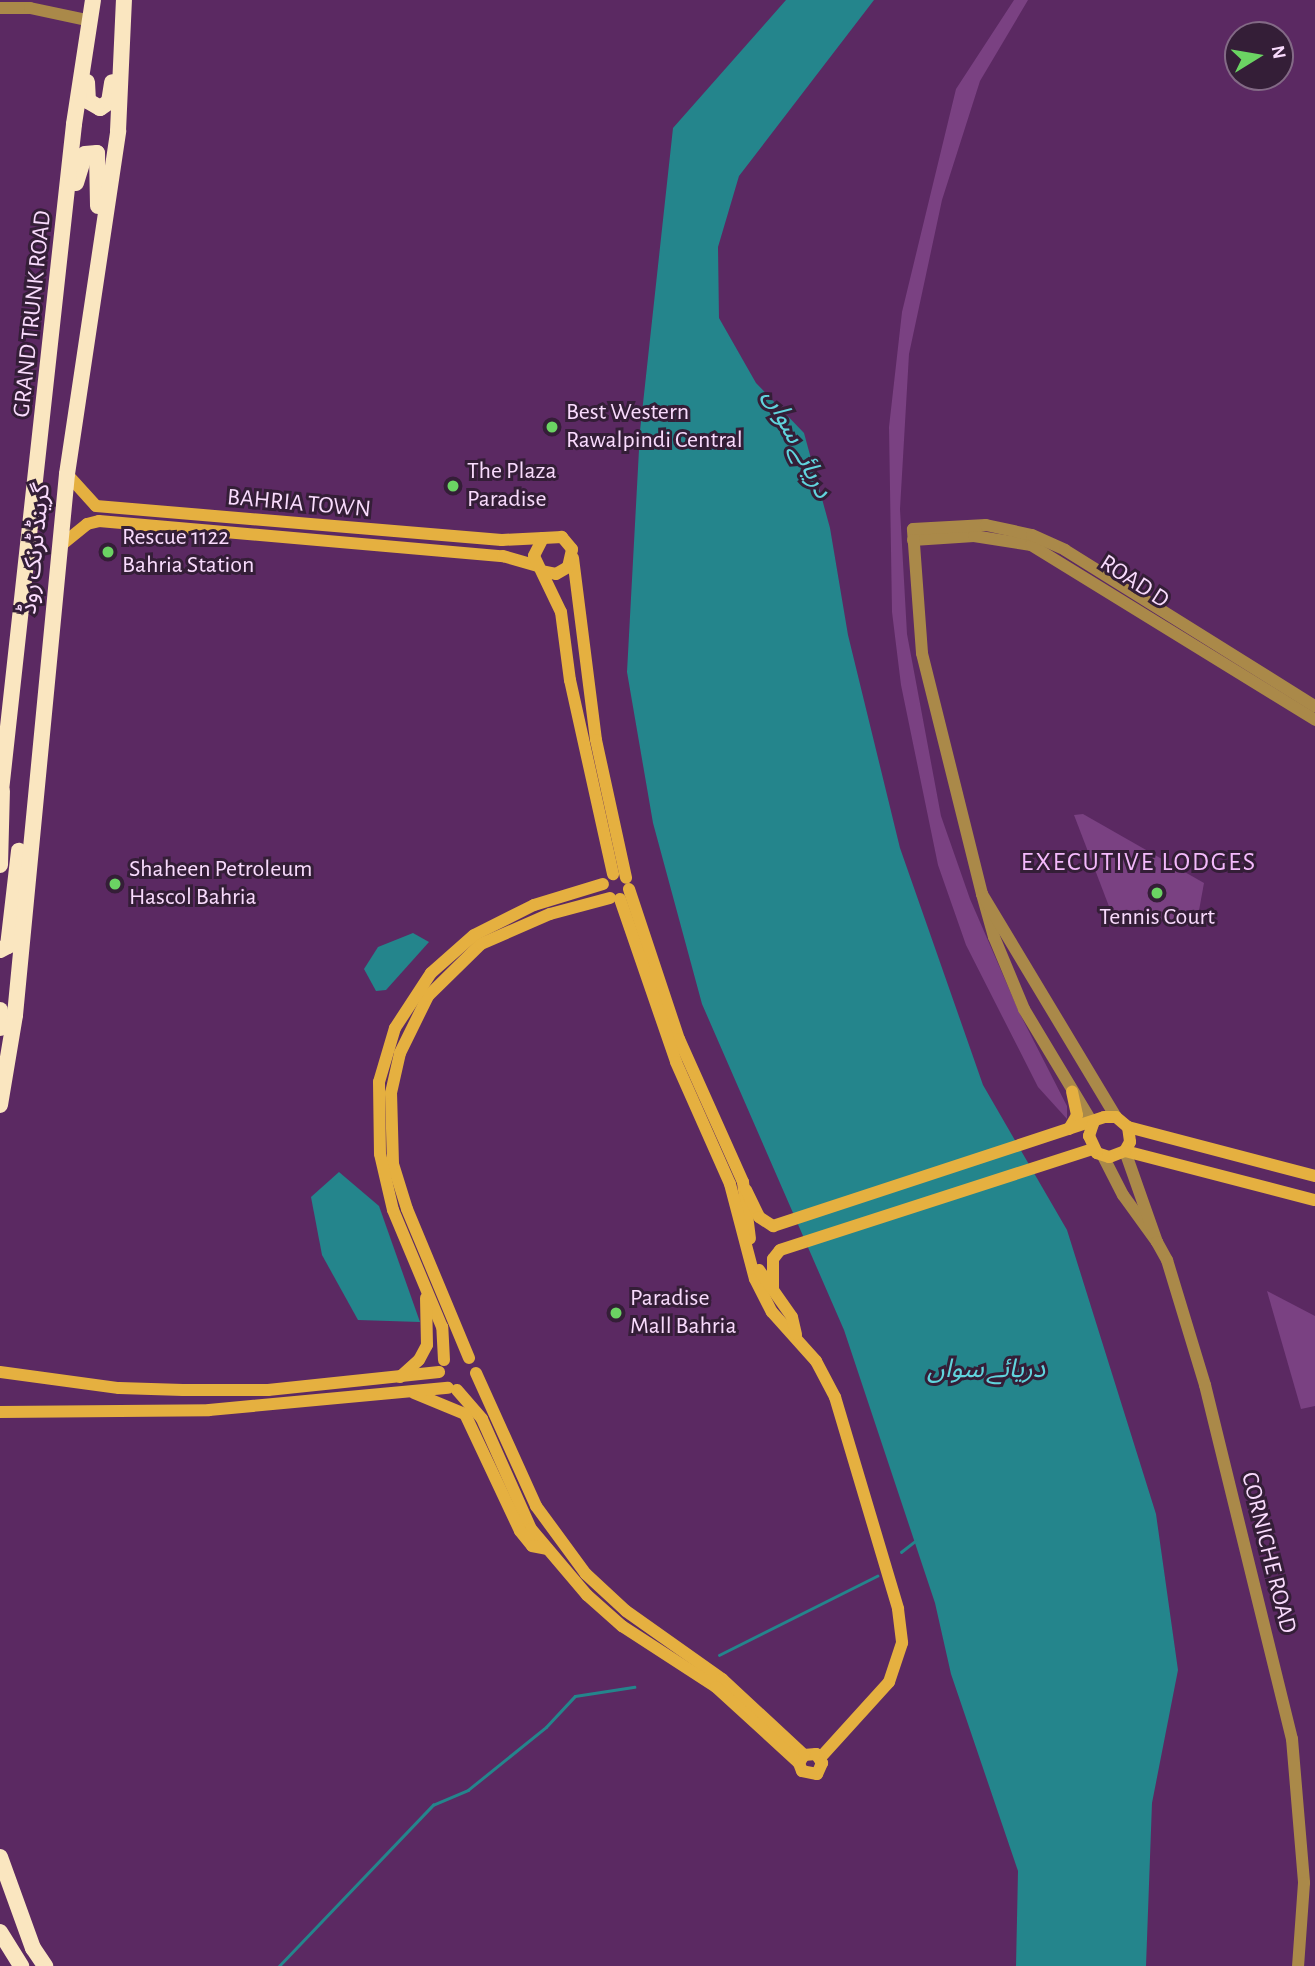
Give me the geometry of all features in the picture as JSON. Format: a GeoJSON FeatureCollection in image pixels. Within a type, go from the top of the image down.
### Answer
{"type":"FeatureCollection","features":[{"type":"Feature","properties":{"kind":"highway","name":"GRAND TRUNK ROAD"},"geometry":{"type":"LineString","coordinates":[[0,866],[1,793],[75,124],[93,0]]}},
{"type":"Feature","properties":{"kind":"highway"},"geometry":{"type":"LineString","coordinates":[[88,44],[87,96],[91,106],[100,108],[109,102],[124,0]]}},
{"type":"Feature","properties":{"kind":"highway","name":"گرینڈ ٹرنک روڈ"},"geometry":{"type":"LineString","coordinates":[[0,1105],[15,1015],[67,474],[118,131],[124,0]]}},
{"type":"Feature","properties":{"kind":"highway"},"geometry":{"type":"LineString","coordinates":[[67,215],[85,154],[97,153],[96,279]]}},
{"type":"Feature","properties":{"kind":"highway"},"geometry":{"type":"LineString","coordinates":[[0,950],[8,946],[21,835],[34,798]]}},
{"type":"Feature","properties":{"kind":"highway"},"geometry":{"type":"LineString","coordinates":[[0,1010],[0,1028]]}},
{"type":"Feature","properties":{"kind":"highway"},"geometry":{"type":"LineString","coordinates":[[0,1857],[33,1948],[45,1966]]}},
{"type":"Feature","properties":{"kind":"highway"},"geometry":{"type":"LineString","coordinates":[[0,1931],[21,1966]]}},
{"type":"Feature","properties":{"kind":"main road","name":"BAHRIA TOWN"},"geometry":{"type":"LineString","coordinates":[[67,474],[96,506],[502,540],[543,538]]}},
{"type":"Feature","properties":{"kind":"main road","name":"BAHRIA TOWN"},"geometry":{"type":"LineString","coordinates":[[60,546],[87,524],[99,521],[503,556],[540,568]]}},
{"type":"Feature","properties":{"kind":"main road"},"geometry":{"type":"LineString","coordinates":[[628,883],[613,874],[570,680],[561,612],[534,551],[543,538],[562,537],[573,554],[590,708],[628,883],[675,1028],[746,1190],[764,1222],[781,1224],[1093,1124],[1104,1116],[1116,1117],[1128,1127],[1315,1176]]}},
{"type":"Feature","properties":{"kind":"main road"},"geometry":{"type":"LineString","coordinates":[[540,568],[563,572],[573,554]]}},
{"type":"Feature","properties":{"kind":"main road"},"geometry":{"type":"LineString","coordinates":[[603,884],[615,899],[676,1062],[730,1184],[755,1279],[772,1312],[796,1335],[830,1384],[855,1469],[862,1477],[872,1512],[869,1522],[898,1609],[900,1654],[889,1682],[820,1758],[802,1759],[716,1687],[602,1610],[548,1549],[520,1511],[477,1410],[452,1389],[441,1366],[444,1332],[393,1210],[377,1129],[379,1082],[396,1028],[431,973],[474,934],[534,905],[603,884],[613,874]]}},
{"type":"Feature","properties":{"kind":"main road"},"geometry":{"type":"LineString","coordinates":[[628,883],[615,899],[550,914],[481,944],[428,996],[400,1053],[391,1093],[393,1164],[407,1209],[469,1358],[536,1506],[586,1574],[626,1611],[722,1678],[802,1759],[802,1771],[811,1775],[821,1769],[820,1758]]}},
{"type":"Feature","properties":{"kind":"main road"},"geometry":{"type":"LineString","coordinates":[[1066,1131],[1077,1110],[1072,1092]]}},
{"type":"Feature","properties":{"kind":"main road"},"geometry":{"type":"LineString","coordinates":[[1093,1124],[1089,1136],[1098,1152]]}},
{"type":"Feature","properties":{"kind":"main road"},"geometry":{"type":"LineString","coordinates":[[773,1289],[773,1259],[787,1247],[1069,1155],[1098,1152],[1115,1157],[1125,1151],[1130,1137],[1128,1127]]}},
{"type":"Feature","properties":{"kind":"main road"},"geometry":{"type":"LineString","coordinates":[[1125,1151],[1315,1200]]}},
{"type":"Feature","properties":{"kind":"main road"},"geometry":{"type":"LineString","coordinates":[[746,1190],[751,1244],[764,1281],[773,1289],[792,1318],[796,1335]]}},
{"type":"Feature","properties":{"kind":"main road"},"geometry":{"type":"LineString","coordinates":[[400,1377],[419,1360],[428,1345],[426,1287]]}},
{"type":"Feature","properties":{"kind":"main road"},"geometry":{"type":"LineString","coordinates":[[0,1372],[110,1387],[268,1390],[400,1377],[441,1366],[456,1354],[469,1358]]}},
{"type":"Feature","properties":{"kind":"main road"},"geometry":{"type":"LineString","coordinates":[[0,1412],[209,1410],[467,1387],[476,1373]]}},
{"type":"Feature","properties":{"kind":"main road"},"geometry":{"type":"LineString","coordinates":[[411,1392],[455,1407],[468,1417],[514,1521],[532,1546],[548,1549]]}},
{"type":"Feature","properties":{"kind":"street"},"geometry":{"type":"LineString","coordinates":[[0,8],[30,8],[91,21]]}},
{"type":"Feature","properties":{"kind":"street","name":"ROAD D"},"geometry":{"type":"LineString","coordinates":[[913,535],[986,525],[1032,536],[1065,550],[1315,706]]}},
{"type":"Feature","properties":{"kind":"street"},"geometry":{"type":"LineString","coordinates":[[913,535],[922,653],[994,937],[1024,1009],[1093,1124]]}},
{"type":"Feature","properties":{"kind":"street","name":"ROAD D"},"geometry":{"type":"LineString","coordinates":[[913,535],[974,536],[1031,545],[1315,720]]}},
{"type":"Feature","properties":{"kind":"street"},"geometry":{"type":"LineString","coordinates":[[982,894],[1116,1117]]}},
{"type":"Feature","properties":{"kind":"street"},"geometry":{"type":"LineString","coordinates":[[1125,1151],[1157,1242]]}},
{"type":"Feature","properties":{"kind":"street"},"geometry":{"type":"LineString","coordinates":[[1098,1152],[1128,1203],[1157,1242]]}},
{"type":"Feature","properties":{"kind":"street","name":"CORNICHE ROAD"},"geometry":{"type":"LineString","coordinates":[[1157,1242],[1167,1260],[1205,1385],[1292,1740],[1304,1883],[1298,1966]]}},
{"type":"Feature","properties":{"kind":"shaded area"},"geometry":{"type":"Polygon","coordinates":[[[1014,0],[1028,0],[980,81],[942,200],[909,354],[900,509],[907,634],[941,816],[970,899],[1020,1014],[1067,1106],[1067,1119],[1038,1087],[966,945],[938,865],[901,685],[892,612],[889,427],[902,312],[956,89],[1014,0]]]}},
{"type":"Feature","properties":{"kind":"shaded area"},"geometry":{"type":"Polygon","coordinates":[[[1083,814],[1204,883],[1196,927],[1110,909],[1074,815],[1083,814]]]}},
{"type":"Feature","properties":{"kind":"shaded area"},"geometry":{"type":"Polygon","coordinates":[[[1267,1291],[1315,1316],[1315,1406],[1301,1409],[1267,1291]]]}},
{"type":"Feature","properties":{"kind":"water","name":"دریائے سواں"},"geometry":{"type":"Polygon","coordinates":[[[786,0],[874,0],[739,176],[718,247],[719,318],[756,383],[804,433],[830,528],[848,635],[900,848],[983,1085],[1067,1230],[1156,1514],[1178,1670],[1152,1803],[1146,1966],[1016,1966],[1018,1871],[951,1674],[935,1603],[844,1330],[702,1004],[653,823],[627,672],[640,431],[673,128],[786,0]]]}},
{"type":"Feature","properties":{"kind":"water"},"geometry":{"type":"Polygon","coordinates":[[[413,933],[429,942],[386,990],[376,991],[364,969],[378,947],[413,933]]]}},
{"type":"Feature","properties":{"kind":"water"},"geometry":{"type":"Polygon","coordinates":[[[339,1172],[379,1206],[420,1322],[358,1320],[322,1255],[311,1197],[339,1172]]]}},
{"type":"Feature","properties":{"kind":"waterway"},"geometry":{"type":"LineString","coordinates":[[901,1552],[915,1541]]}},
{"type":"Feature","properties":{"kind":"waterway"},"geometry":{"type":"LineString","coordinates":[[719,1655],[877,1576]]}},
{"type":"Feature","properties":{"kind":"waterway"},"geometry":{"type":"LineString","coordinates":[[279,1966],[433,1805],[468,1790],[546,1727],[575,1696],[634,1687]]}},
{"type":"Feature","properties":{"kind":"place","name":"Best Western Rawalpindi Central"},"geometry":{"type":"Point","coordinates":[552,427]}},
{"type":"Feature","properties":{"kind":"place","name":"The Plaza Paradise"},"geometry":{"type":"Point","coordinates":[453,486]}},
{"type":"Feature","properties":{"kind":"place","name":"Rescue 1122 Bahria Station"},"geometry":{"type":"Point","coordinates":[108,552]}},
{"type":"Feature","properties":{"kind":"place","name":"Shaheen Petroleum Hascol Bahria"},"geometry":{"type":"Point","coordinates":[115,884]}},
{"type":"Feature","properties":{"kind":"place","name":"Tennis Court"},"geometry":{"type":"Point","coordinates":[1157,893]}},
{"type":"Feature","properties":{"kind":"place","name":"Paradise Mall Bahria"},"geometry":{"type":"Point","coordinates":[616,1313]}},
{"type":"Feature","properties":{"kind":"district","name":"EXECUTIVE LODGES"},"geometry":{"type":"Point","coordinates":[1139,863]}}]}
